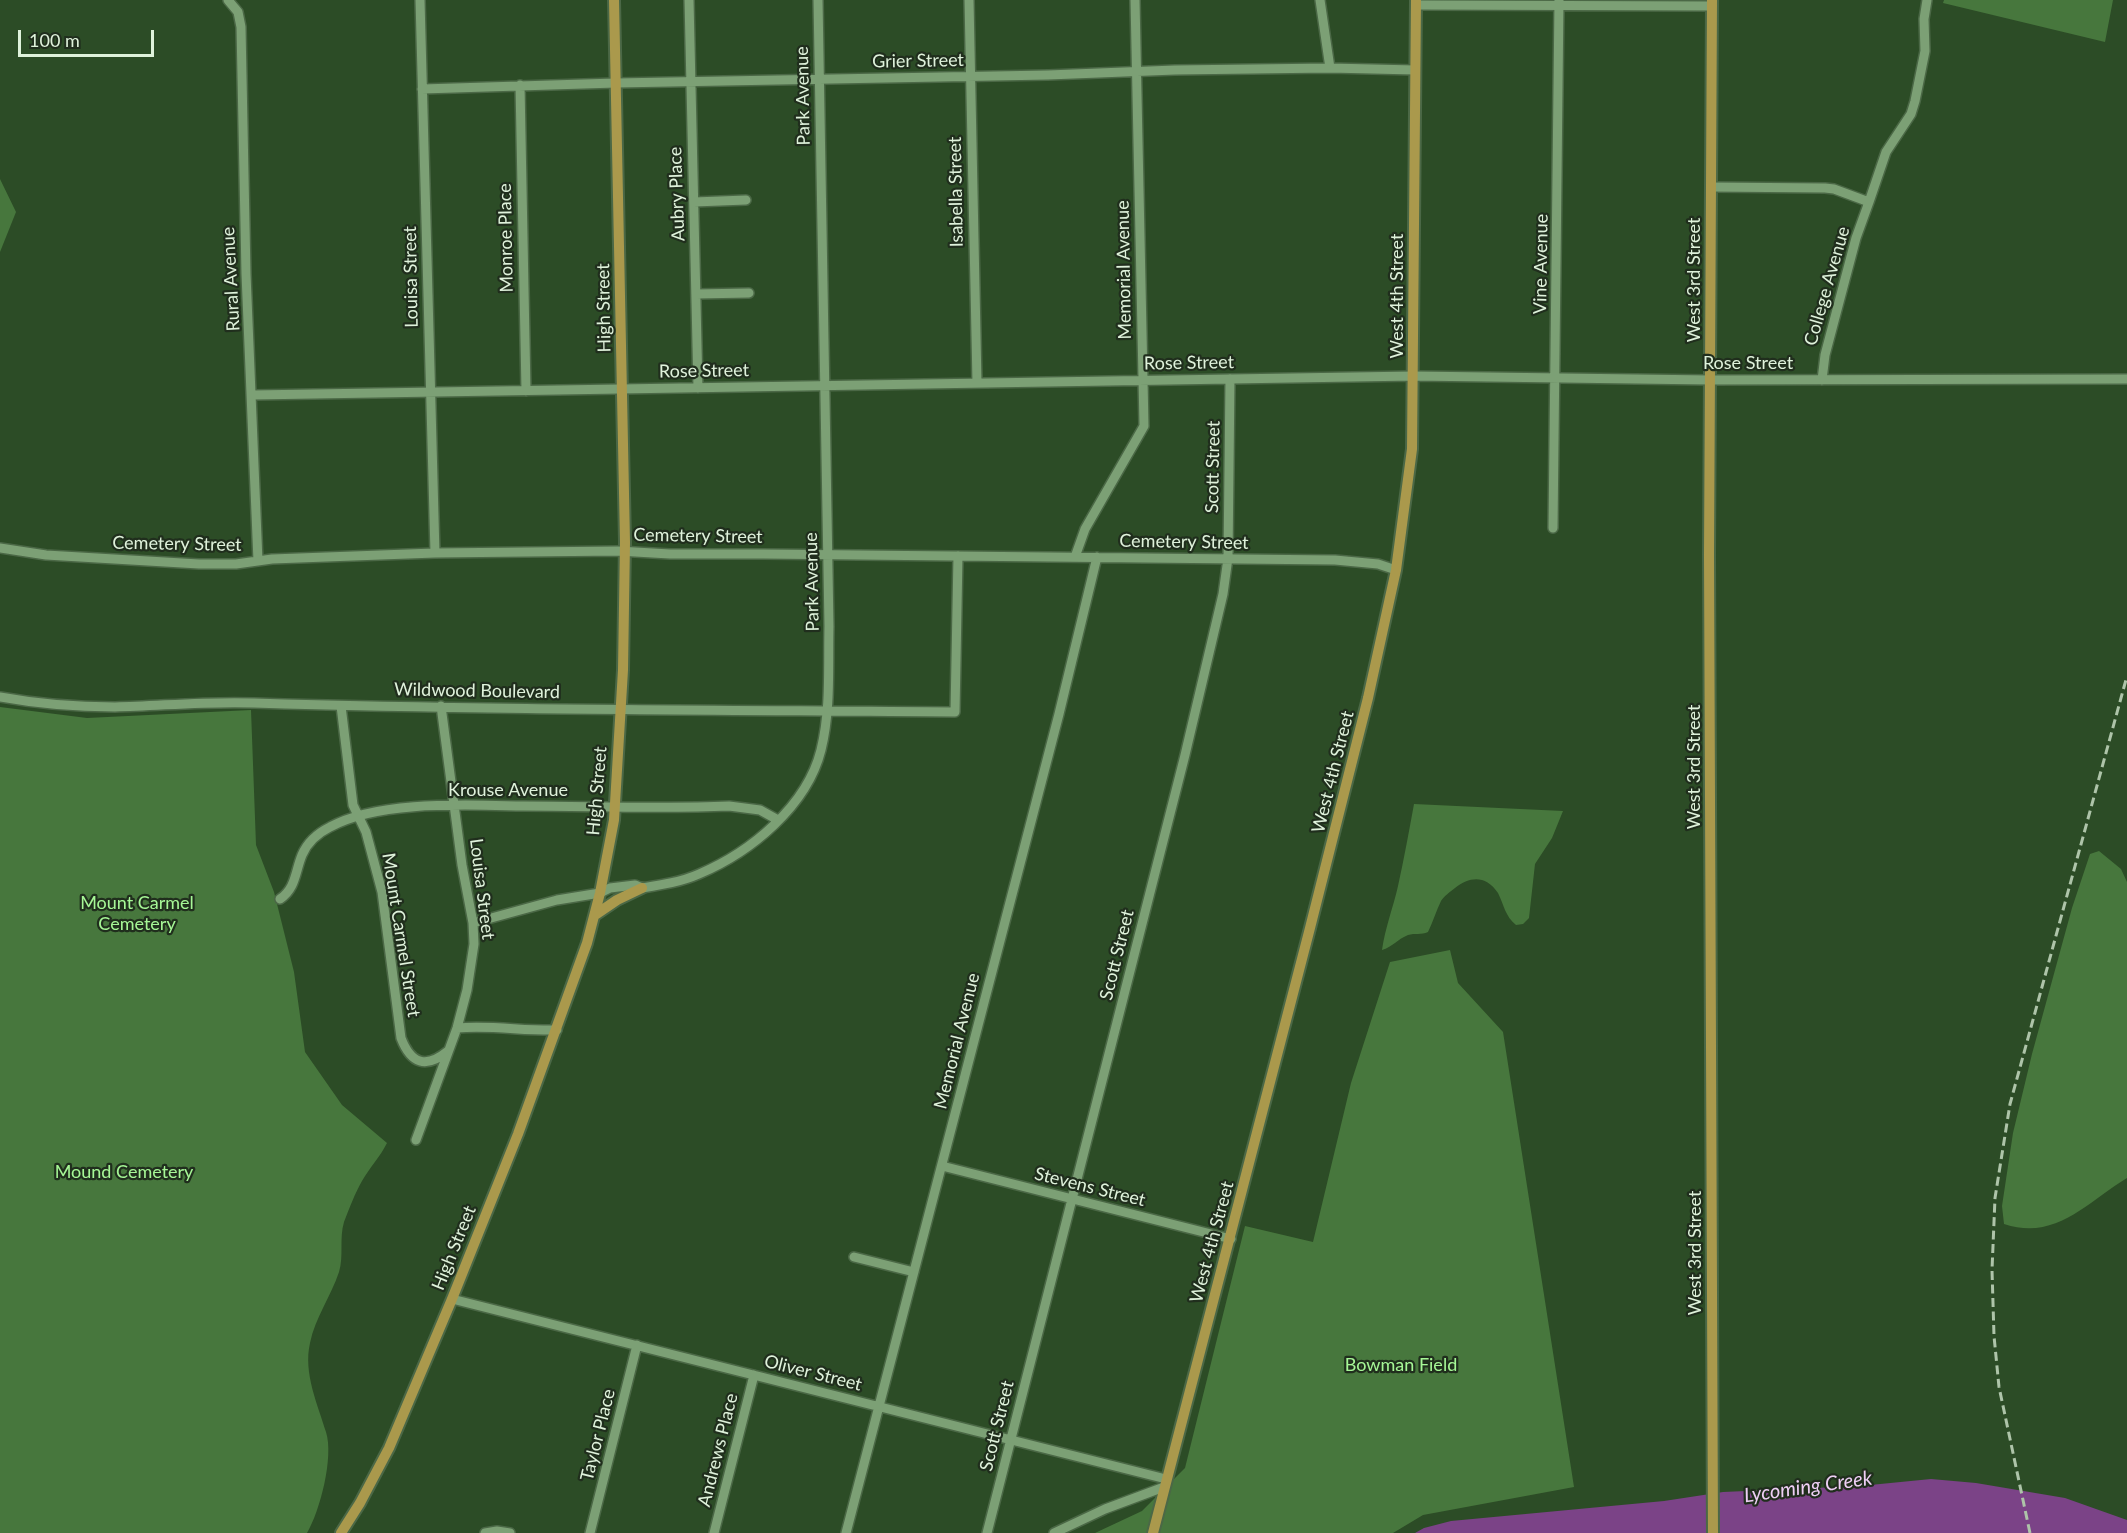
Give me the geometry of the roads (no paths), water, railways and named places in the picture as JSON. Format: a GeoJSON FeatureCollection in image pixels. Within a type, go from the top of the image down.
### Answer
{"type":"FeatureCollection","features":[{"type":"Feature","properties":{"kind":"main road","name":"High Street"},"geometry":{"type":"LineString","coordinates":[[341,1533],[389,1448],[518,1134],[557,1030],[595,915],[616,806],[625,552],[614,0]]}},
{"type":"Feature","properties":{"kind":"main road","name":"West 4th Street"},"geometry":{"type":"LineString","coordinates":[[1153,1533],[1231,1239],[1365,709],[1396,570],[1413,448],[1416,2]]}},
{"type":"Feature","properties":{"kind":"main road","name":"West 3rd Street"},"geometry":{"type":"LineString","coordinates":[[1712,3],[1710,380],[1713,1533]]}},
{"type":"Feature","properties":{"kind":"main road"},"geometry":{"type":"LineString","coordinates":[[595,915],[617,900],[642,888]]}},
{"type":"Feature","properties":{"kind":"street","name":"Rural Avenue"},"geometry":{"type":"LineString","coordinates":[[228,0],[238,12],[241,27],[246,274],[258,561]]}},
{"type":"Feature","properties":{"kind":"street","name":"Louisa Street"},"geometry":{"type":"LineString","coordinates":[[420,0],[435,554]]}},
{"type":"Feature","properties":{"kind":"street","name":"Aubry Place"},"geometry":{"type":"LineString","coordinates":[[689,0],[698,388]]}},
{"type":"Feature","properties":{"kind":"street","name":"Park Avenue"},"geometry":{"type":"LineString","coordinates":[[473,923],[557,900],[600,893],[610,888],[635,885],[642,888],[677,882],[698,875],[754,842],[778,820],[801,792],[820,752],[827,711],[829,626],[818,0]]}},
{"type":"Feature","properties":{"kind":"street","name":"Isabella Street"},"geometry":{"type":"LineString","coordinates":[[969,0],[977,383]]}},
{"type":"Feature","properties":{"kind":"street","name":"Memorial Avenue"},"geometry":{"type":"LineString","coordinates":[[1075,557],[1084,529],[1144,426],[1135,0]]}},
{"type":"Feature","properties":{"kind":"street"},"geometry":{"type":"LineString","coordinates":[[1320,0],[1330,68]]}},
{"type":"Feature","properties":{"kind":"street","name":"College Avenue"},"geometry":{"type":"LineString","coordinates":[[1822,380],[1825,355],[1856,238],[1886,152],[1911,114],[1915,101],[1925,51],[1924,19],[1927,0]]}},
{"type":"Feature","properties":{"kind":"street"},"geometry":{"type":"LineString","coordinates":[[1416,2],[1712,3]]}},
{"type":"Feature","properties":{"kind":"street","name":"Vine Avenue"},"geometry":{"type":"LineString","coordinates":[[1554,528],[1559,3]]}},
{"type":"Feature","properties":{"kind":"street","name":"Grier Street"},"geometry":{"type":"LineString","coordinates":[[422,89],[690,81],[970,77],[1175,70],[1330,68],[1415,70]]}},
{"type":"Feature","properties":{"kind":"street","name":"Monroe Place"},"geometry":{"type":"LineString","coordinates":[[520,86],[526,391]]}},
{"type":"Feature","properties":{"kind":"street"},"geometry":{"type":"LineString","coordinates":[[1711,187],[1825,188],[1869,202]]}},
{"type":"Feature","properties":{"kind":"street"},"geometry":{"type":"LineString","coordinates":[[694,202],[746,200]]}},
{"type":"Feature","properties":{"kind":"street"},"geometry":{"type":"LineString","coordinates":[[696,294],[749,293]]}},
{"type":"Feature","properties":{"kind":"street","name":"Rose Street"},"geometry":{"type":"LineString","coordinates":[[252,395],[1414,376],[1710,380],[2127,379]]}},
{"type":"Feature","properties":{"kind":"street","name":"Scott Street"},"geometry":{"type":"LineString","coordinates":[[987,1533],[1151,888],[1223,594],[1228,558],[1230,379]]}},
{"type":"Feature","properties":{"kind":"street","name":"Cemetery Street"},"geometry":{"type":"LineString","coordinates":[[0,548],[68,556],[199,564],[236,564],[272,559],[435,554],[625,552],[1362,561],[1396,570]]}},
{"type":"Feature","properties":{"kind":"street","name":"Wildwood Boulevard"},"geometry":{"type":"LineString","coordinates":[[0,697],[35,703],[95,707],[213,702],[621,711],[955,712],[958,556]]}},
{"type":"Feature","properties":{"kind":"street","name":"Memorial Avenue"},"geometry":{"type":"LineString","coordinates":[[846,1533],[1059,714],[1097,557]]}},
{"type":"Feature","properties":{"kind":"street","name":"Mount Carmel Street"},"geometry":{"type":"LineString","coordinates":[[341,706],[350,789],[357,815],[366,832],[381,892],[401,1038],[408,1054],[421,1062],[432,1061],[448,1051]]}},
{"type":"Feature","properties":{"kind":"street","name":"Louisa Street"},"geometry":{"type":"LineString","coordinates":[[416,1140],[457,1028],[474,944],[473,923],[462,865],[441,706]]}},
{"type":"Feature","properties":{"kind":"street","name":"Krouse Avenue"},"geometry":{"type":"LineString","coordinates":[[280,899],[292,888],[302,856],[310,842],[329,827],[357,815],[390,809],[455,806],[742,807],[768,813],[778,820]]}},
{"type":"Feature","properties":{"kind":"street"},"geometry":{"type":"LineString","coordinates":[[457,1028],[477,1026],[540,1031],[557,1030]]}},
{"type":"Feature","properties":{"kind":"street","name":"Stevens Street"},"geometry":{"type":"LineString","coordinates":[[942,1166],[1231,1239]]}},
{"type":"Feature","properties":{"kind":"street"},"geometry":{"type":"LineString","coordinates":[[854,1257],[914,1272]]}},
{"type":"Feature","properties":{"kind":"street","name":"Oliver Street"},"geometry":{"type":"LineString","coordinates":[[452,1299],[1010,1440],[1165,1483]]}},
{"type":"Feature","properties":{"kind":"street","name":"Taylor Place"},"geometry":{"type":"LineString","coordinates":[[590,1533],[637,1345]]}},
{"type":"Feature","properties":{"kind":"street","name":"Andrews Place"},"geometry":{"type":"LineString","coordinates":[[714,1533],[754,1375]]}},
{"type":"Feature","properties":{"kind":"street"},"geometry":{"type":"LineString","coordinates":[[1054,1533],[1165,1483]]}},
{"type":"Feature","properties":{"kind":"street"},"geometry":{"type":"LineString","coordinates":[[485,1533],[497,1531],[510,1533]]}},
{"type":"Feature","properties":{"kind":"railway"},"geometry":{"type":"LineString","coordinates":[[2030,1533],[1999,1387],[1994,1336],[1992,1270],[1995,1198],[2010,1104],[2127,676]]}},
{"type":"Feature","properties":{"kind":"park label","name":"Mount Carmel Cemetery"},"geometry":{"type":"Point","coordinates":[137,913]}},
{"type":"Feature","properties":{"kind":"park label","name":"Mound Cemetery"},"geometry":{"type":"Point","coordinates":[124,1172]}},
{"type":"Feature","properties":{"kind":"park label","name":"Bowman Field"},"geometry":{"type":"Point","coordinates":[1401,1365]}},
{"type":"Feature","properties":{"kind":"water label","name":"Lycoming Creek"},"geometry":{"type":"Point","coordinates":[1808,1487]}}]}
